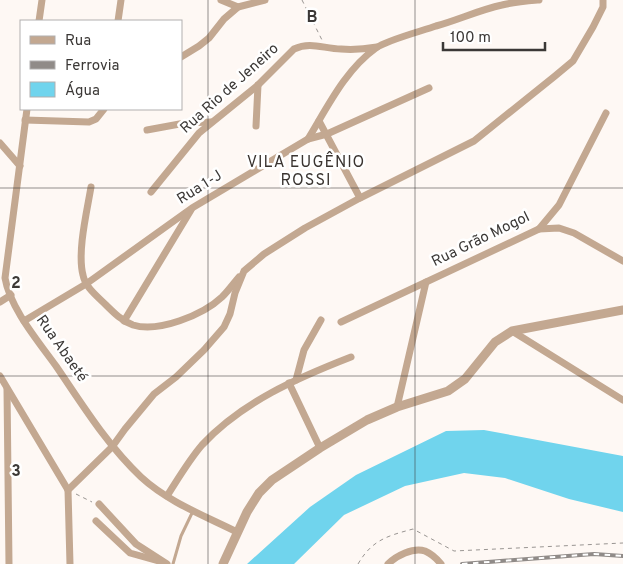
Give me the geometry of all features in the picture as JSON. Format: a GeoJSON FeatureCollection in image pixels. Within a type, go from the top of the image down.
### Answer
{"type":"FeatureCollection","features":[{"type":"Feature","properties":{"kind":"street"},"geometry":{"type":"LineString","coordinates":[[39,20],[42,0]]}},
{"type":"Feature","properties":{"kind":"street"},"geometry":{"type":"LineString","coordinates":[[118,20],[121,0]]}},
{"type":"Feature","properties":{"kind":"street"},"geometry":{"type":"LineString","coordinates":[[221,0],[238,6]]}},
{"type":"Feature","properties":{"kind":"street"},"geometry":{"type":"LineString","coordinates":[[182,56],[209,38],[224,19],[238,6],[265,0]]}},
{"type":"Feature","properties":{"kind":"street"},"geometry":{"type":"LineString","coordinates":[[308,139],[341,84],[358,63],[376,47],[503,4],[539,0]]}},
{"type":"Feature","properties":{"kind":"street"},"geometry":{"type":"LineString","coordinates":[[90,187],[82,251],[82,274],[86,284],[115,315],[124,321],[151,328],[175,322],[201,312],[221,298],[244,271],[264,254],[305,228],[474,141],[573,60],[603,7],[603,0]]}},
{"type":"Feature","properties":{"kind":"street","name":"Rua Rio de Jeneiro"},"geometry":{"type":"LineString","coordinates":[[151,192],[199,132],[258,84],[294,49],[302,45],[311,44],[325,48],[358,50],[376,47]]}},
{"type":"Feature","properties":{"kind":"street"},"geometry":{"type":"LineString","coordinates":[[256,126],[258,84]]}},
{"type":"Feature","properties":{"kind":"street","name":"Rua 1-J"},"geometry":{"type":"LineString","coordinates":[[24,321],[86,284],[192,208],[308,139],[327,134],[429,88]]}},
{"type":"Feature","properties":{"kind":"street","name":"Rua Abaeté"},"geometry":{"type":"LineString","coordinates":[[27,110],[5,278],[11,295],[24,321],[112,447],[142,478],[167,496],[237,532]]}},
{"type":"Feature","properties":{"kind":"street"},"geometry":{"type":"LineString","coordinates":[[25,120],[89,122],[96,119],[103,110]]}},
{"type":"Feature","properties":{"kind":"street","name":"Rua Grão Mogol"},"geometry":{"type":"LineString","coordinates":[[341,322],[539,229],[559,205],[606,113]]}},
{"type":"Feature","properties":{"kind":"street"},"geometry":{"type":"LineString","coordinates":[[319,121],[360,198]]}},
{"type":"Feature","properties":{"kind":"street"},"geometry":{"type":"LineString","coordinates":[[147,130],[185,123],[211,122]]}},
{"type":"Feature","properties":{"kind":"street"},"geometry":{"type":"LineString","coordinates":[[0,143],[20,166]]}},
{"type":"Feature","properties":{"kind":"street"},"geometry":{"type":"LineString","coordinates":[[124,321],[192,208]]}},
{"type":"Feature","properties":{"kind":"street"},"geometry":{"type":"LineString","coordinates":[[539,229],[559,228],[574,233],[623,261]]}},
{"type":"Feature","properties":{"kind":"street"},"geometry":{"type":"LineString","coordinates":[[68,490],[112,447],[125,428],[154,394],[176,377],[224,328],[244,271]]}},
{"type":"Feature","properties":{"kind":"street"},"geometry":{"type":"LineString","coordinates":[[397,407],[426,282]]}},
{"type":"Feature","properties":{"kind":"street"},"geometry":{"type":"LineString","coordinates":[[0,302],[11,295]]}},
{"type":"Feature","properties":{"kind":"street"},"geometry":{"type":"LineString","coordinates":[[223,564],[237,532],[259,493],[272,480],[320,448],[367,420],[397,407],[448,391],[466,379],[495,342],[512,331],[623,310]]}},
{"type":"Feature","properties":{"kind":"street"},"geometry":{"type":"LineString","coordinates":[[320,448],[292,382],[304,350],[321,320]]}},
{"type":"Feature","properties":{"kind":"street"},"geometry":{"type":"LineString","coordinates":[[512,331],[623,400]]}},
{"type":"Feature","properties":{"kind":"street"},"geometry":{"type":"LineString","coordinates":[[167,496],[202,446],[251,405],[292,382],[351,357]]}},
{"type":"Feature","properties":{"kind":"street"},"geometry":{"type":"LineString","coordinates":[[0,376],[68,490],[70,564]]}},
{"type":"Feature","properties":{"kind":"street"},"geometry":{"type":"LineString","coordinates":[[7,388],[9,564]]}},
{"type":"Feature","properties":{"kind":"street"},"geometry":{"type":"LineString","coordinates":[[99,504],[136,544],[166,563]]}},
{"type":"Feature","properties":{"kind":"street"},"geometry":{"type":"LineString","coordinates":[[96,521],[130,553],[166,563]]}},
{"type":"Feature","properties":{"kind":"street"},"geometry":{"type":"LineString","coordinates":[[388,564],[392,560],[416,550],[424,551],[441,564]]}},
{"type":"Feature","properties":{"kind":"lane"},"geometry":{"type":"LineString","coordinates":[[173,564],[181,536],[193,510]]}},
{"type":"Feature","properties":{"kind":"path"},"geometry":{"type":"LineString","coordinates":[[302,0],[325,48]]}},
{"type":"Feature","properties":{"kind":"path"},"geometry":{"type":"LineString","coordinates":[[68,490],[99,504]]}},
{"type":"Feature","properties":{"kind":"path"},"geometry":{"type":"LineString","coordinates":[[358,564],[364,553],[385,537],[413,529],[454,551],[623,543]]}},
{"type":"Feature","properties":{"kind":"water"},"geometry":{"type":"Polygon","coordinates":[[[484,430],[623,456],[623,512],[569,499],[505,478],[464,473],[405,486],[344,515],[294,564],[247,564],[310,507],[356,475],[446,431],[484,430]]]}},
{"type":"Feature","properties":{"kind":"railway"},"geometry":{"type":"LineString","coordinates":[[462,564],[594,554],[623,556]]}},
{"type":"Feature","properties":{"kind":"district","name":"VILA EUGÊNIO ROSSI"},"geometry":{"type":"Point","coordinates":[306,172]}}]}
